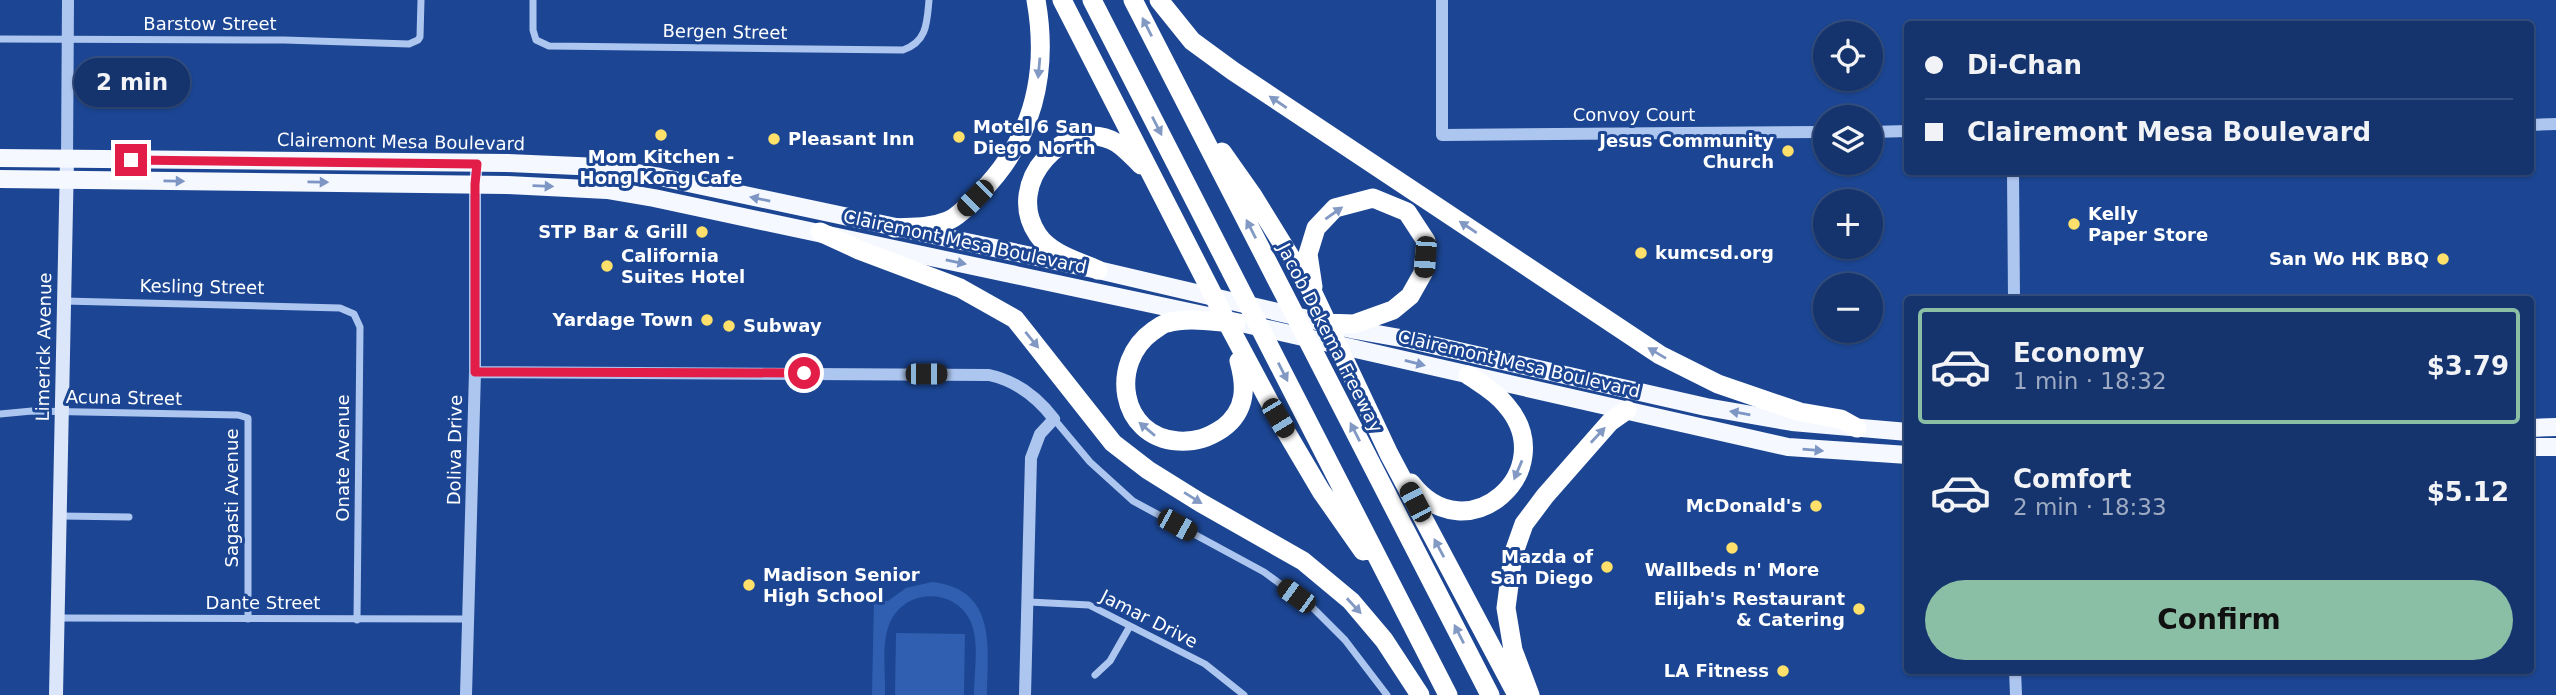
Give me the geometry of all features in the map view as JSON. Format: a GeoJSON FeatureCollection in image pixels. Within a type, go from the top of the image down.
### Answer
{"type":"FeatureCollection","features":[{"type":"Feature","properties":{"kind":"highway"},"geometry":{"type":"LineString","coordinates":[[894,228],[934,225],[956,216],[993,180],[1018,145],[1032,109],[1040,71],[1041,29],[1036,0]]}},
{"type":"Feature","properties":{"kind":"highway"},"geometry":{"type":"LineString","coordinates":[[1062,0],[1169,207],[1235,326],[1278,418],[1321,491],[1410,621]]}},
{"type":"Feature","properties":{"kind":"highway"},"geometry":{"type":"LineString","coordinates":[[1093,0],[1448,695]]}},
{"type":"Feature","properties":{"kind":"highway","name":"Jacob Dekema Freeway"},"geometry":{"type":"LineString","coordinates":[[1133,0],[1490,695]]}},
{"type":"Feature","properties":{"kind":"highway"},"geometry":{"type":"LineString","coordinates":[[1159,0],[1192,41],[1233,71],[1660,355],[1718,384],[1800,412],[1841,419],[1857,428]]}},
{"type":"Feature","properties":{"kind":"highway"},"geometry":{"type":"LineString","coordinates":[[1180,92],[1253,196],[1314,295],[1389,454],[1517,695]]}},
{"type":"Feature","properties":{"kind":"highway"},"geometry":{"type":"LineString","coordinates":[[1098,270],[1055,250],[1038,236],[1027,209],[1027,194],[1029,181],[1045,158],[1068,143],[1083,138],[1100,138],[1115,142],[1141,165],[1169,207]]}},
{"type":"Feature","properties":{"kind":"highway"},"geometry":{"type":"LineString","coordinates":[[1314,295],[1308,254],[1316,228],[1335,208],[1373,198],[1407,212],[1426,241],[1423,273],[1410,296],[1393,310],[1354,327],[1324,323]]}},
{"type":"Feature","properties":{"kind":"highway"},"geometry":{"type":"LineString","coordinates":[[820,232],[859,250],[960,288],[1015,319],[1114,443],[1149,470],[1201,503],[1303,561],[1351,601],[1384,640],[1420,695]]}},
{"type":"Feature","properties":{"kind":"highway"},"geometry":{"type":"LineString","coordinates":[[1197,317],[1235,326],[1245,382],[1241,403],[1227,424],[1213,435],[1196,441],[1157,437],[1143,428],[1131,413],[1126,395],[1126,374],[1131,357],[1141,340],[1166,323],[1197,317]]}},
{"type":"Feature","properties":{"kind":"highway"},"geometry":{"type":"LineString","coordinates":[[1389,454],[1420,494],[1456,512],[1483,508],[1507,491],[1522,463],[1520,428],[1506,405],[1468,375]]}},
{"type":"Feature","properties":{"kind":"highway"},"geometry":{"type":"LineString","coordinates":[[1530,695],[1513,650],[1506,608],[1513,555],[1524,524],[1545,496],[1601,431],[1627,410]]}},
{"type":"Feature","properties":{"kind":"main road","name":"Clairemont Mesa Boulevard"},"geometry":{"type":"LineString","coordinates":[[0,158],[600,167],[1098,270],[1324,323]]}},
{"type":"Feature","properties":{"kind":"main road","name":"Limerick Avenue"},"geometry":{"type":"LineString","coordinates":[[56,695],[66,159]]}},
{"type":"Feature","properties":{"kind":"main road","name":"Clairemont Mesa Boulevard"},"geometry":{"type":"LineString","coordinates":[[0,179],[475,184],[607,190],[820,232],[1197,317]]}},
{"type":"Feature","properties":{"kind":"main road","name":"Clairemont Mesa Boulevard"},"geometry":{"type":"LineString","coordinates":[[1235,326],[1363,351],[1788,447],[1904,455]]}},
{"type":"Feature","properties":{"kind":"main road","name":"Clairemont Mesa Boulevard"},"geometry":{"type":"LineString","coordinates":[[1354,327],[1706,407],[1792,422],[1904,432]]}},
{"type":"Feature","properties":{"kind":"main road"},"geometry":{"type":"LineString","coordinates":[[2534,428],[2556,427]]}},
{"type":"Feature","properties":{"kind":"main road"},"geometry":{"type":"LineString","coordinates":[[2534,447],[2556,447]]}},
{"type":"Feature","properties":{"kind":"street","name":"Limerick Avenue"},"geometry":{"type":"LineString","coordinates":[[66,159],[68,0]]}},
{"type":"Feature","properties":{"kind":"street","name":"Barstow Street"},"geometry":{"type":"LineString","coordinates":[[0,39],[284,40],[409,44],[418,40],[421,0]]}},
{"type":"Feature","properties":{"kind":"street","name":"Bergen Street"},"geometry":{"type":"LineString","coordinates":[[533,0],[533,30],[536,40],[549,46],[903,50],[920,41],[927,23],[929,0]]}},
{"type":"Feature","properties":{"kind":"street","name":"Convoy Court"},"geometry":{"type":"LineString","coordinates":[[1442,0],[1442,135],[1813,132]]}},
{"type":"Feature","properties":{"kind":"street"},"geometry":{"type":"LineString","coordinates":[[2534,125],[2556,124]]}},
{"type":"Feature","properties":{"kind":"street"},"geometry":{"type":"LineString","coordinates":[[1883,132],[1904,131]]}},
{"type":"Feature","properties":{"kind":"street","name":"Doliva Drive"},"geometry":{"type":"LineString","coordinates":[[466,695],[475,372],[477,164]]}},
{"type":"Feature","properties":{"kind":"street"},"geometry":{"type":"LineString","coordinates":[[2013,175],[2014,296]]}},
{"type":"Feature","properties":{"kind":"street","name":"Kesling Street"},"geometry":{"type":"LineString","coordinates":[[64,301],[340,308]]}},
{"type":"Feature","properties":{"kind":"street","name":"Onate Avenue"},"geometry":{"type":"LineString","coordinates":[[340,308],[355,314],[360,327],[358,620]]}},
{"type":"Feature","properties":{"kind":"street"},"geometry":{"type":"LineString","coordinates":[[475,372],[989,374],[1006,379],[1023,388],[1042,405],[1090,462],[1133,501],[1264,572],[1312,607],[1345,640],[1387,695]]}},
{"type":"Feature","properties":{"kind":"street","name":"Acuna Street"},"geometry":{"type":"LineString","coordinates":[[0,414],[32,411],[239,415],[248,418]]}},
{"type":"Feature","properties":{"kind":"street","name":"Sagasti Avenue"},"geometry":{"type":"LineString","coordinates":[[248,418],[248,619]]}},
{"type":"Feature","properties":{"kind":"street"},"geometry":{"type":"LineString","coordinates":[[1025,695],[1031,458],[1040,433],[1054,419]]}},
{"type":"Feature","properties":{"kind":"street"},"geometry":{"type":"LineString","coordinates":[[61,516],[129,517]]}},
{"type":"Feature","properties":{"kind":"street","name":"Jamar Drive"},"geometry":{"type":"LineString","coordinates":[[1029,602],[1089,605],[1205,664],[1244,695]]}},
{"type":"Feature","properties":{"kind":"street","name":"Dante Street"},"geometry":{"type":"LineString","coordinates":[[59,618],[468,619]]}},
{"type":"Feature","properties":{"kind":"street"},"geometry":{"type":"LineString","coordinates":[[1095,675],[1111,661],[1130,626]]}},
{"type":"Feature","properties":{"kind":"street"},"geometry":{"type":"LineString","coordinates":[[2015,674],[2017,695]]}},
{"type":"Feature","properties":{"kind":"shaded area"},"geometry":{"type":"Polygon","coordinates":[[[932,582],[953,587],[968,596],[978,608],[987,640],[987,695],[974,695],[976,647],[970,620],[952,601],[928,596],[905,604],[889,625],[885,641],[885,695],[872,695],[874,600],[888,601],[906,588],[932,582]]]}},
{"type":"Feature","properties":{"kind":"shaded area"},"geometry":{"type":"Polygon","coordinates":[[[896,633],[965,634],[964,695],[895,695],[896,633]]]}},
{"type":"Feature","properties":{"kind":"place","name":"Mom Kitchen - Hong Kong Cafe"},"geometry":{"type":"Point","coordinates":[661,135]}},
{"type":"Feature","properties":{"kind":"place","name":"Motel 6 San Diego North"},"geometry":{"type":"Point","coordinates":[959,137]}},
{"type":"Feature","properties":{"kind":"place","name":"Pleasant Inn"},"geometry":{"type":"Point","coordinates":[774,139]}},
{"type":"Feature","properties":{"kind":"place","name":"Jesus Community Church"},"geometry":{"type":"Point","coordinates":[1788,151]}},
{"type":"Feature","properties":{"kind":"place","name":"Kelly Paper Store"},"geometry":{"type":"Point","coordinates":[2074,224]}},
{"type":"Feature","properties":{"kind":"place","name":"STP Bar & Grill"},"geometry":{"type":"Point","coordinates":[702,232]}},
{"type":"Feature","properties":{"kind":"place","name":"kumcsd.org"},"geometry":{"type":"Point","coordinates":[1641,253]}},
{"type":"Feature","properties":{"kind":"place","name":"San Wo HK BBQ"},"geometry":{"type":"Point","coordinates":[2443,259]}},
{"type":"Feature","properties":{"kind":"place","name":"California Suites Hotel"},"geometry":{"type":"Point","coordinates":[607,266]}},
{"type":"Feature","properties":{"kind":"place","name":"Yardage Town"},"geometry":{"type":"Point","coordinates":[707,320]}},
{"type":"Feature","properties":{"kind":"place","name":"Subway"},"geometry":{"type":"Point","coordinates":[729,326]}},
{"type":"Feature","properties":{"kind":"place","name":"McDonald's"},"geometry":{"type":"Point","coordinates":[1816,506]}},
{"type":"Feature","properties":{"kind":"place","name":"Wallbeds n' More"},"geometry":{"type":"Point","coordinates":[1732,548]}},
{"type":"Feature","properties":{"kind":"place","name":"Mazda of San Diego"},"geometry":{"type":"Point","coordinates":[1607,567]}},
{"type":"Feature","properties":{"kind":"place","name":"Madison Senior High School"},"geometry":{"type":"Point","coordinates":[749,585]}},
{"type":"Feature","properties":{"kind":"place","name":"Elijah's Restaurant & Catering"},"geometry":{"type":"Point","coordinates":[1859,609]}},
{"type":"Feature","properties":{"kind":"place","name":"LA Fitness"},"geometry":{"type":"Point","coordinates":[1783,671]}},
{"type":"Feature","properties":{"kind":"route"},"geometry":{"type":"LineString","coordinates":[[131,160],[477,164],[475,372],[804,373]]}}]}
